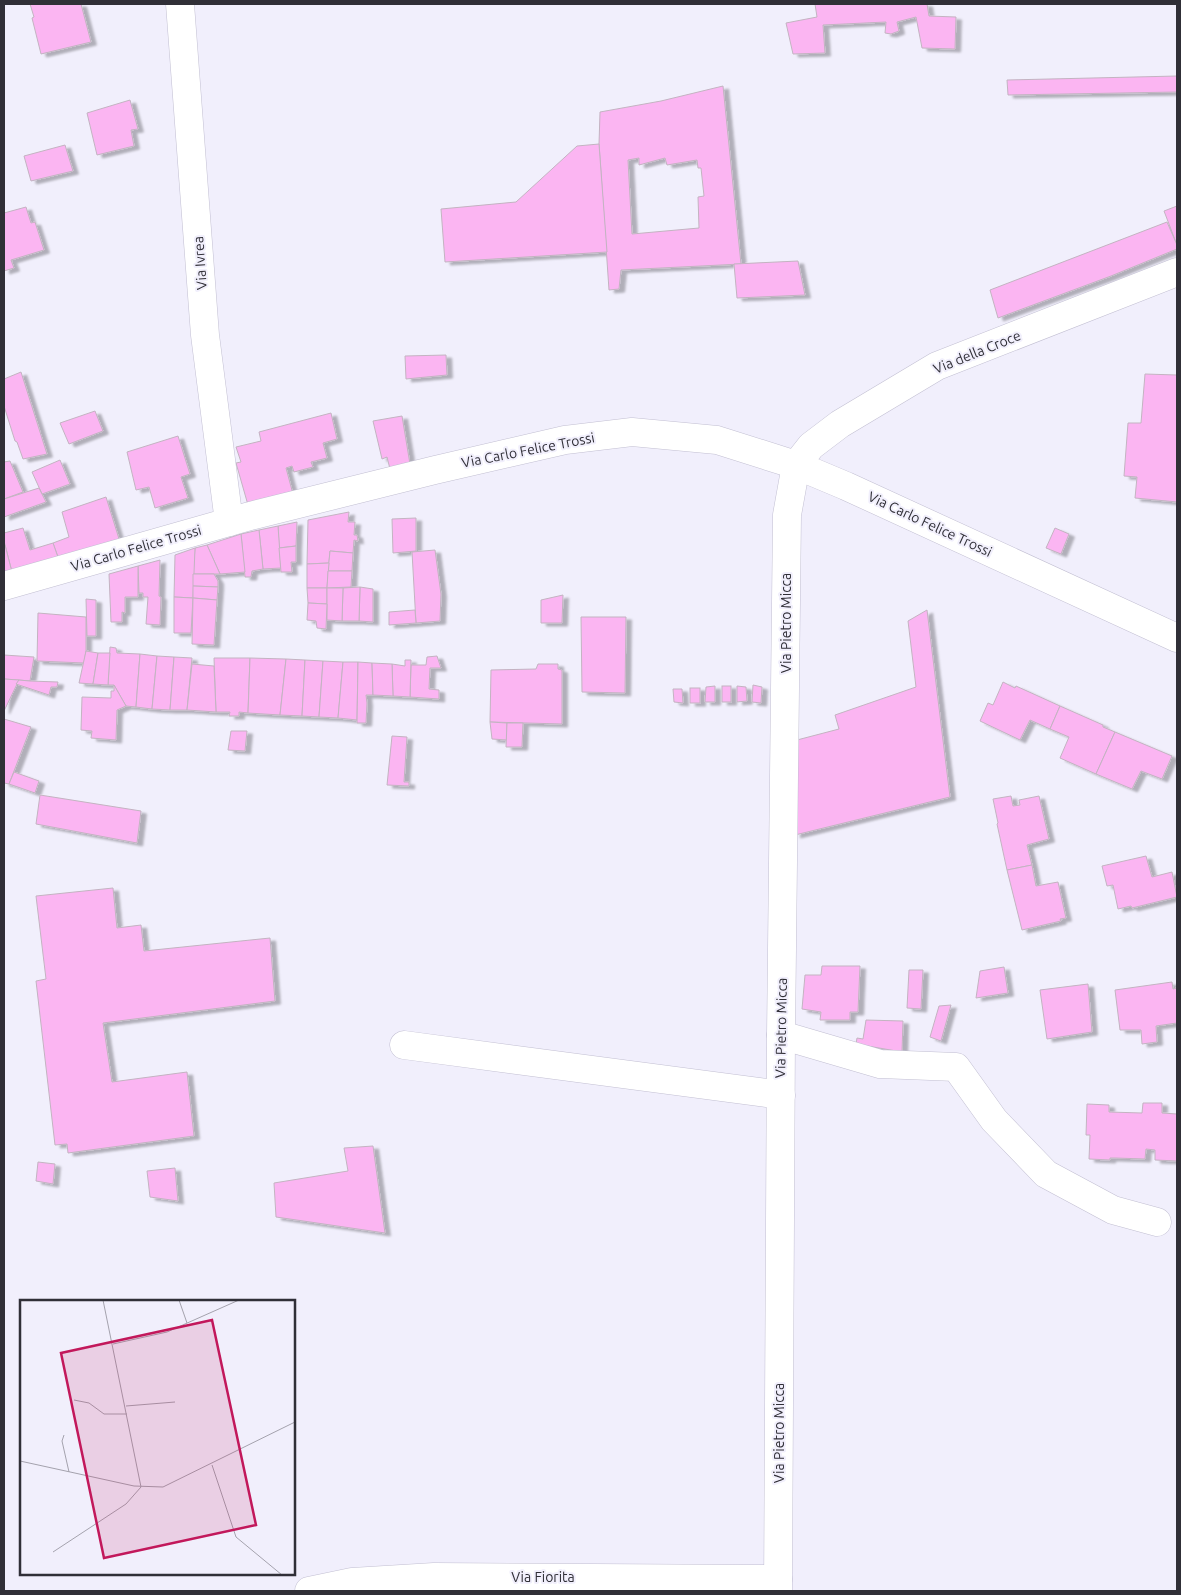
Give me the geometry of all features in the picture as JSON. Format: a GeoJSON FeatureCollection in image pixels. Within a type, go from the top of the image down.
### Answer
{"type":"FeatureCollection","features":[{"type":"Feature","properties":{"kind":"street","name":"Via Ivrea"},"geometry":{"type":"LineString","coordinates":[[180,4],[205,335],[228,522]]}},
{"type":"Feature","properties":{"kind":"street","name":"Via della Croce"},"geometry":{"type":"LineString","coordinates":[[796,466],[810,446],[840,424],[937,366],[1177,272]]}},
{"type":"Feature","properties":{"kind":"street","name":"Via Carlo Felice Trossi"},"geometry":{"type":"LineString","coordinates":[[4,586],[228,522],[435,470],[565,440],[632,432],[716,440],[796,466],[846,486],[1177,638]]}},
{"type":"Feature","properties":{"kind":"street","name":"Via Pietro Micca"},"geometry":{"type":"LineString","coordinates":[[778,1585],[780,1095],[786,515],[796,466]]}},
{"type":"Feature","properties":{"kind":"street"},"geometry":{"type":"LineString","coordinates":[[781,1035],[880,1064],[956,1067],[994,1120],[1046,1174],[1113,1210],[1157,1222]]}},
{"type":"Feature","properties":{"kind":"street"},"geometry":{"type":"LineString","coordinates":[[404,1045],[780,1095]]}},
{"type":"Feature","properties":{"kind":"street","name":"Via Fiorita"},"geometry":{"type":"LineString","coordinates":[[309,1591],[352,1582],[434,1576],[778,1585]]}},
{"type":"Feature","properties":{"kind":"building"},"geometry":{"type":"Polygon","coordinates":[[[30,4],[81,4],[91,42],[41,54],[30,4]]]}},
{"type":"Feature","properties":{"kind":"building"},"geometry":{"type":"Polygon","coordinates":[[[815,4],[927,4],[929,16],[956,17],[955,49],[922,48],[916,17],[897,22],[899,31],[891,34],[885,33],[886,22],[823,25],[825,53],[793,54],[786,23],[817,17],[815,4]]]}},
{"type":"Feature","properties":{"kind":"building"},"geometry":{"type":"Polygon","coordinates":[[[1177,76],[1177,92],[1008,95],[1007,80],[1177,76]]]}},
{"type":"Feature","properties":{"kind":"building"},"geometry":{"type":"Polygon","coordinates":[[[723,86],[741,264],[621,270],[619,289],[609,290],[599,144],[600,112],[661,101],[723,86]],[[639,158],[628,160],[632,234],[699,228],[698,197],[704,196],[701,168],[698,168],[697,160],[667,165],[665,158],[639,165],[639,158]]]}},
{"type":"Feature","properties":{"kind":"building"},"geometry":{"type":"Polygon","coordinates":[[[130,100],[138,129],[131,130],[134,146],[97,155],[87,113],[130,100]]]}},
{"type":"Feature","properties":{"kind":"building"},"geometry":{"type":"Polygon","coordinates":[[[599,144],[607,252],[445,262],[441,209],[516,202],[577,146],[599,144]]]}},
{"type":"Feature","properties":{"kind":"building"},"geometry":{"type":"Polygon","coordinates":[[[65,145],[73,171],[31,181],[24,156],[65,145]]]}},
{"type":"Feature","properties":{"kind":"building"},"geometry":{"type":"Polygon","coordinates":[[[1177,206],[1177,245],[1164,211],[1177,206]]]}},
{"type":"Feature","properties":{"kind":"building"},"geometry":{"type":"Polygon","coordinates":[[[26,207],[31,223],[35,222],[44,250],[11,260],[14,268],[4,271],[4,213],[26,207]]]}},
{"type":"Feature","properties":{"kind":"building"},"geometry":{"type":"Polygon","coordinates":[[[1167,222],[1177,249],[998,318],[990,290],[1167,222]]]}},
{"type":"Feature","properties":{"kind":"building"},"geometry":{"type":"Polygon","coordinates":[[[798,261],[805,295],[737,298],[734,264],[798,261]]]}},
{"type":"Feature","properties":{"kind":"building"},"geometry":{"type":"Polygon","coordinates":[[[446,355],[447,375],[406,379],[405,356],[446,355]]]}},
{"type":"Feature","properties":{"kind":"building"},"geometry":{"type":"Polygon","coordinates":[[[21,372],[47,454],[23,459],[4,406],[4,379],[21,372]]]}},
{"type":"Feature","properties":{"kind":"building"},"geometry":{"type":"Polygon","coordinates":[[[1145,374],[1177,375],[1177,502],[1135,498],[1137,477],[1124,476],[1128,423],[1141,423],[1145,374]]]}},
{"type":"Feature","properties":{"kind":"building"},"geometry":{"type":"Polygon","coordinates":[[[95,411],[103,431],[69,444],[60,423],[95,411]]]}},
{"type":"Feature","properties":{"kind":"building"},"geometry":{"type":"Polygon","coordinates":[[[331,413],[337,439],[323,443],[327,458],[311,462],[313,467],[294,472],[292,466],[286,468],[293,494],[248,505],[236,463],[241,462],[236,447],[261,441],[259,432],[331,413]]]}},
{"type":"Feature","properties":{"kind":"building"},"geometry":{"type":"Polygon","coordinates":[[[402,416],[410,464],[390,469],[387,457],[382,459],[373,421],[402,416]]]}},
{"type":"Feature","properties":{"kind":"building"},"geometry":{"type":"Polygon","coordinates":[[[178,436],[190,474],[181,477],[188,498],[155,508],[149,487],[136,490],[127,452],[178,436]]]}},
{"type":"Feature","properties":{"kind":"building"},"geometry":{"type":"Polygon","coordinates":[[[60,460],[70,484],[42,494],[32,472],[60,460]]]}},
{"type":"Feature","properties":{"kind":"building"},"geometry":{"type":"Polygon","coordinates":[[[10,461],[23,492],[4,499],[4,462],[10,461]]]}},
{"type":"Feature","properties":{"kind":"building"},"geometry":{"type":"Polygon","coordinates":[[[39,488],[46,502],[4,517],[4,499],[39,488]]]}},
{"type":"Feature","properties":{"kind":"building"},"geometry":{"type":"Polygon","coordinates":[[[106,497],[120,542],[59,560],[53,543],[69,537],[62,512],[106,497]]]}},
{"type":"Feature","properties":{"kind":"building"},"geometry":{"type":"Polygon","coordinates":[[[349,512],[348,522],[355,522],[354,535],[357,535],[358,541],[354,540],[353,553],[330,551],[329,563],[307,564],[308,520],[349,512]]]}},
{"type":"Feature","properties":{"kind":"building"},"geometry":{"type":"Polygon","coordinates":[[[416,518],[416,551],[393,553],[392,519],[416,518]]]}},
{"type":"Feature","properties":{"kind":"building"},"geometry":{"type":"Polygon","coordinates":[[[297,522],[296,546],[279,548],[278,526],[297,522]]]}},
{"type":"Feature","properties":{"kind":"building"},"geometry":{"type":"Polygon","coordinates":[[[278,526],[281,568],[263,569],[259,530],[278,526]]]}},
{"type":"Feature","properties":{"kind":"building"},"geometry":{"type":"Polygon","coordinates":[[[23,528],[30,550],[53,543],[59,560],[13,576],[4,541],[4,533],[23,528]]]}},
{"type":"Feature","properties":{"kind":"building"},"geometry":{"type":"Polygon","coordinates":[[[1055,528],[1069,534],[1061,554],[1046,548],[1055,528]]]}},
{"type":"Feature","properties":{"kind":"building"},"geometry":{"type":"Polygon","coordinates":[[[259,530],[263,569],[252,571],[251,577],[245,577],[241,534],[259,530]]]}},
{"type":"Feature","properties":{"kind":"building"},"geometry":{"type":"Polygon","coordinates":[[[241,534],[245,572],[220,574],[207,545],[241,534]]]}},
{"type":"Feature","properties":{"kind":"building"},"geometry":{"type":"Polygon","coordinates":[[[4,545],[13,576],[4,578],[4,545]]]}},
{"type":"Feature","properties":{"kind":"building"},"geometry":{"type":"Polygon","coordinates":[[[207,545],[220,574],[193,574],[195,548],[207,545]]]}},
{"type":"Feature","properties":{"kind":"building"},"geometry":{"type":"Polygon","coordinates":[[[296,546],[296,562],[291,562],[292,572],[281,572],[279,548],[296,546]]]}},
{"type":"Feature","properties":{"kind":"building"},"geometry":{"type":"Polygon","coordinates":[[[195,548],[193,598],[174,597],[175,555],[195,548]]]}},
{"type":"Feature","properties":{"kind":"building"},"geometry":{"type":"Polygon","coordinates":[[[435,550],[441,594],[440,621],[416,623],[412,552],[435,550]]]}},
{"type":"Feature","properties":{"kind":"building"},"geometry":{"type":"Polygon","coordinates":[[[330,551],[353,553],[352,571],[328,571],[330,551]]]}},
{"type":"Feature","properties":{"kind":"building"},"geometry":{"type":"Polygon","coordinates":[[[160,560],[160,625],[146,624],[148,597],[143,597],[143,593],[139,593],[138,566],[160,560]]]}},
{"type":"Feature","properties":{"kind":"building"},"geometry":{"type":"Polygon","coordinates":[[[329,563],[327,588],[307,588],[307,564],[329,563]]]}},
{"type":"Feature","properties":{"kind":"building"},"geometry":{"type":"Polygon","coordinates":[[[138,566],[138,597],[125,597],[125,613],[122,612],[122,622],[111,622],[109,574],[138,566]]]}},
{"type":"Feature","properties":{"kind":"building"},"geometry":{"type":"Polygon","coordinates":[[[328,571],[352,571],[351,587],[327,588],[328,571]]]}},
{"type":"Feature","properties":{"kind":"building"},"geometry":{"type":"Polygon","coordinates":[[[193,574],[214,574],[218,581],[218,587],[193,586],[193,574]]]}},
{"type":"Feature","properties":{"kind":"building"},"geometry":{"type":"Polygon","coordinates":[[[193,586],[218,587],[217,600],[193,598],[193,586]]]}},
{"type":"Feature","properties":{"kind":"building"},"geometry":{"type":"Polygon","coordinates":[[[360,587],[373,589],[373,622],[359,621],[360,587]]]}},
{"type":"Feature","properties":{"kind":"building"},"geometry":{"type":"Polygon","coordinates":[[[360,587],[359,621],[342,621],[343,588],[360,587]]]}},
{"type":"Feature","properties":{"kind":"building"},"geometry":{"type":"Polygon","coordinates":[[[307,588],[327,588],[327,604],[308,603],[307,588]]]}},
{"type":"Feature","properties":{"kind":"building"},"geometry":{"type":"Polygon","coordinates":[[[327,588],[343,588],[342,621],[327,620],[327,588]]]}},
{"type":"Feature","properties":{"kind":"building"},"geometry":{"type":"Polygon","coordinates":[[[563,595],[562,623],[541,623],[541,600],[563,595]]]}},
{"type":"Feature","properties":{"kind":"building"},"geometry":{"type":"Polygon","coordinates":[[[174,597],[193,598],[191,633],[174,633],[174,597]]]}},
{"type":"Feature","properties":{"kind":"building"},"geometry":{"type":"Polygon","coordinates":[[[193,598],[217,600],[214,645],[192,644],[193,598]]]}},
{"type":"Feature","properties":{"kind":"building"},"geometry":{"type":"Polygon","coordinates":[[[86,599],[96,600],[96,636],[87,636],[86,599]]]}},
{"type":"Feature","properties":{"kind":"building"},"geometry":{"type":"Polygon","coordinates":[[[308,603],[327,604],[326,629],[317,628],[316,621],[307,620],[308,603]]]}},
{"type":"Feature","properties":{"kind":"building"},"geometry":{"type":"Polygon","coordinates":[[[415,610],[416,623],[389,625],[389,612],[415,610]]]}},
{"type":"Feature","properties":{"kind":"building"},"geometry":{"type":"Polygon","coordinates":[[[927,610],[950,797],[795,835],[797,740],[839,729],[835,715],[916,687],[908,621],[927,610]]]}},
{"type":"Feature","properties":{"kind":"building"},"geometry":{"type":"Polygon","coordinates":[[[38,613],[86,617],[84,663],[37,661],[38,613]]]}},
{"type":"Feature","properties":{"kind":"building"},"geometry":{"type":"Polygon","coordinates":[[[581,617],[626,617],[625,693],[582,692],[581,617]]]}},
{"type":"Feature","properties":{"kind":"building"},"geometry":{"type":"Polygon","coordinates":[[[110,647],[116,648],[117,653],[140,654],[136,707],[126,706],[114,685],[108,685],[110,647]]]}},
{"type":"Feature","properties":{"kind":"building"},"geometry":{"type":"Polygon","coordinates":[[[86,651],[98,653],[93,684],[79,683],[86,651]]]}},
{"type":"Feature","properties":{"kind":"building"},"geometry":{"type":"Polygon","coordinates":[[[98,653],[110,653],[108,685],[93,684],[98,653]]]}},
{"type":"Feature","properties":{"kind":"building"},"geometry":{"type":"Polygon","coordinates":[[[140,654],[157,656],[152,709],[136,707],[140,654]]]}},
{"type":"Feature","properties":{"kind":"building"},"geometry":{"type":"Polygon","coordinates":[[[4,655],[34,657],[30,681],[4,679],[4,655]]]}},
{"type":"Feature","properties":{"kind":"building"},"geometry":{"type":"Polygon","coordinates":[[[157,656],[174,657],[170,710],[152,709],[157,656]]]}},
{"type":"Feature","properties":{"kind":"building"},"geometry":{"type":"Polygon","coordinates":[[[437,656],[441,668],[430,668],[429,689],[439,690],[439,699],[410,697],[411,665],[426,665],[427,657],[437,656]]]}},
{"type":"Feature","properties":{"kind":"building"},"geometry":{"type":"Polygon","coordinates":[[[174,657],[192,658],[187,710],[170,710],[174,657]]]}},
{"type":"Feature","properties":{"kind":"building"},"geometry":{"type":"Polygon","coordinates":[[[214,658],[250,658],[248,713],[239,712],[239,716],[229,716],[230,712],[216,712],[214,658]]]}},
{"type":"Feature","properties":{"kind":"building"},"geometry":{"type":"Polygon","coordinates":[[[250,658],[286,659],[280,715],[248,713],[250,658]]]}},
{"type":"Feature","properties":{"kind":"building"},"geometry":{"type":"Polygon","coordinates":[[[286,659],[305,660],[302,716],[280,715],[286,659]]]}},
{"type":"Feature","properties":{"kind":"building"},"geometry":{"type":"Polygon","coordinates":[[[305,660],[323,661],[319,717],[302,716],[305,660]]]}},
{"type":"Feature","properties":{"kind":"building"},"geometry":{"type":"Polygon","coordinates":[[[405,660],[411,660],[410,697],[393,696],[392,664],[405,666],[405,660]]]}},
{"type":"Feature","properties":{"kind":"building"},"geometry":{"type":"Polygon","coordinates":[[[323,661],[343,662],[338,718],[319,717],[323,661]]]}},
{"type":"Feature","properties":{"kind":"building"},"geometry":{"type":"Polygon","coordinates":[[[343,662],[358,662],[357,720],[338,718],[343,662]]]}},
{"type":"Feature","properties":{"kind":"building"},"geometry":{"type":"Polygon","coordinates":[[[358,662],[372,663],[373,695],[366,695],[366,723],[357,723],[358,662]]]}},
{"type":"Feature","properties":{"kind":"building"},"geometry":{"type":"Polygon","coordinates":[[[372,663],[392,664],[393,696],[373,695],[372,663]]]}},
{"type":"Feature","properties":{"kind":"building"},"geometry":{"type":"Polygon","coordinates":[[[192,664],[214,666],[216,712],[187,710],[192,664]]]}},
{"type":"Feature","properties":{"kind":"building"},"geometry":{"type":"Polygon","coordinates":[[[538,664],[558,664],[558,669],[562,670],[562,724],[490,722],[491,670],[536,669],[538,664]]]}},
{"type":"Feature","properties":{"kind":"building"},"geometry":{"type":"Polygon","coordinates":[[[4,679],[19,680],[4,711],[4,679]]]}},
{"type":"Feature","properties":{"kind":"building"},"geometry":{"type":"Polygon","coordinates":[[[19,680],[58,682],[57,687],[51,687],[49,695],[16,684],[19,680]]]}},
{"type":"Feature","properties":{"kind":"building"},"geometry":{"type":"Polygon","coordinates":[[[1003,682],[1060,706],[1050,729],[1030,720],[1020,740],[980,721],[988,703],[993,705],[1003,682]]]}},
{"type":"Feature","properties":{"kind":"building"},"geometry":{"type":"Polygon","coordinates":[[[114,685],[126,706],[117,710],[116,740],[91,738],[92,731],[81,730],[82,697],[111,698],[111,691],[114,691],[114,685]]]}},
{"type":"Feature","properties":{"kind":"building"},"geometry":{"type":"Polygon","coordinates":[[[753,685],[762,687],[761,703],[752,702],[753,685]]]}},
{"type":"Feature","properties":{"kind":"building"},"geometry":{"type":"Polygon","coordinates":[[[715,686],[715,702],[705,702],[706,687],[715,686]]]}},
{"type":"Feature","properties":{"kind":"building"},"geometry":{"type":"Polygon","coordinates":[[[722,686],[731,686],[731,702],[722,702],[722,686]]]}},
{"type":"Feature","properties":{"kind":"building"},"geometry":{"type":"Polygon","coordinates":[[[737,686],[746,687],[747,701],[737,702],[737,686]]]}},
{"type":"Feature","properties":{"kind":"building"},"geometry":{"type":"Polygon","coordinates":[[[690,688],[700,688],[700,703],[690,703],[690,688]]]}},
{"type":"Feature","properties":{"kind":"building"},"geometry":{"type":"Polygon","coordinates":[[[673,689],[682,689],[683,703],[674,702],[673,689]]]}},
{"type":"Feature","properties":{"kind":"building"},"geometry":{"type":"Polygon","coordinates":[[[1060,706],[1115,732],[1096,774],[1060,758],[1069,737],[1050,729],[1060,706]]]}},
{"type":"Feature","properties":{"kind":"building"},"geometry":{"type":"Polygon","coordinates":[[[4,719],[31,727],[9,784],[4,783],[4,719]]]}},
{"type":"Feature","properties":{"kind":"building"},"geometry":{"type":"Polygon","coordinates":[[[490,722],[507,723],[507,740],[492,739],[490,722]]]}},
{"type":"Feature","properties":{"kind":"building"},"geometry":{"type":"Polygon","coordinates":[[[507,723],[523,723],[522,747],[506,747],[507,723]]]}},
{"type":"Feature","properties":{"kind":"building"},"geometry":{"type":"Polygon","coordinates":[[[231,731],[247,731],[245,751],[228,750],[231,731]]]}},
{"type":"Feature","properties":{"kind":"building"},"geometry":{"type":"Polygon","coordinates":[[[1115,732],[1172,756],[1162,779],[1141,771],[1132,789],[1096,774],[1115,732]]]}},
{"type":"Feature","properties":{"kind":"building"},"geometry":{"type":"Polygon","coordinates":[[[392,736],[407,737],[404,782],[409,782],[409,786],[387,785],[392,736]]]}},
{"type":"Feature","properties":{"kind":"building"},"geometry":{"type":"Polygon","coordinates":[[[14,772],[39,781],[35,793],[9,784],[14,772]]]}},
{"type":"Feature","properties":{"kind":"building"},"geometry":{"type":"Polygon","coordinates":[[[40,795],[141,811],[137,843],[36,824],[40,795]]]}},
{"type":"Feature","properties":{"kind":"building"},"geometry":{"type":"Polygon","coordinates":[[[1011,796],[1013,806],[1020,805],[1019,800],[1039,796],[1049,839],[1027,845],[1032,865],[1007,870],[993,799],[1011,796]]]}},
{"type":"Feature","properties":{"kind":"building"},"geometry":{"type":"Polygon","coordinates":[[[1146,856],[1152,877],[1172,872],[1177,897],[1132,908],[1131,906],[1118,909],[1113,885],[1107,886],[1102,866],[1146,856]]]}},
{"type":"Feature","properties":{"kind":"building"},"geometry":{"type":"Polygon","coordinates":[[[1032,865],[1036,886],[1058,882],[1066,918],[1060,919],[1061,921],[1022,930],[1007,870],[1032,865]]]}},
{"type":"Feature","properties":{"kind":"building"},"geometry":{"type":"Polygon","coordinates":[[[113,888],[117,928],[141,925],[144,951],[270,938],[275,1001],[103,1023],[112,1082],[187,1072],[194,1136],[68,1153],[67,1144],[55,1145],[36,981],[46,979],[36,896],[113,888]]]}},
{"type":"Feature","properties":{"kind":"building"},"geometry":{"type":"Polygon","coordinates":[[[822,966],[860,966],[858,1012],[850,1012],[850,1020],[820,1020],[821,1012],[802,1009],[805,975],[821,975],[822,966]]]}},
{"type":"Feature","properties":{"kind":"building"},"geometry":{"type":"Polygon","coordinates":[[[1004,967],[1008,993],[976,998],[980,971],[1004,967]]]}},
{"type":"Feature","properties":{"kind":"building"},"geometry":{"type":"Polygon","coordinates":[[[909,970],[923,970],[921,1009],[907,1008],[909,970]]]}},
{"type":"Feature","properties":{"kind":"building"},"geometry":{"type":"Polygon","coordinates":[[[1172,982],[1173,989],[1177,988],[1177,1023],[1156,1026],[1157,1042],[1142,1044],[1141,1030],[1120,1030],[1115,990],[1172,982]]]}},
{"type":"Feature","properties":{"kind":"building"},"geometry":{"type":"Polygon","coordinates":[[[1088,984],[1092,1032],[1047,1039],[1040,990],[1088,984]]]}},
{"type":"Feature","properties":{"kind":"building"},"geometry":{"type":"Polygon","coordinates":[[[951,1005],[941,1041],[930,1037],[939,1006],[951,1005]]]}},
{"type":"Feature","properties":{"kind":"building"},"geometry":{"type":"Polygon","coordinates":[[[866,1020],[903,1021],[902,1052],[856,1044],[857,1038],[863,1039],[866,1020]]]}},
{"type":"Feature","properties":{"kind":"building"},"geometry":{"type":"Polygon","coordinates":[[[1143,1103],[1162,1103],[1162,1113],[1177,1114],[1177,1161],[1155,1160],[1155,1150],[1146,1149],[1145,1159],[1089,1159],[1090,1135],[1086,1135],[1087,1104],[1109,1105],[1109,1112],[1142,1113],[1143,1103]]]}},
{"type":"Feature","properties":{"kind":"building"},"geometry":{"type":"Polygon","coordinates":[[[373,1146],[385,1233],[276,1217],[274,1183],[348,1171],[344,1148],[373,1146]]]}},
{"type":"Feature","properties":{"kind":"building"},"geometry":{"type":"Polygon","coordinates":[[[38,1162],[55,1164],[53,1184],[36,1181],[38,1162]]]}},
{"type":"Feature","properties":{"kind":"building"},"geometry":{"type":"Polygon","coordinates":[[[175,1168],[178,1201],[150,1197],[147,1171],[175,1168]]]}}]}
